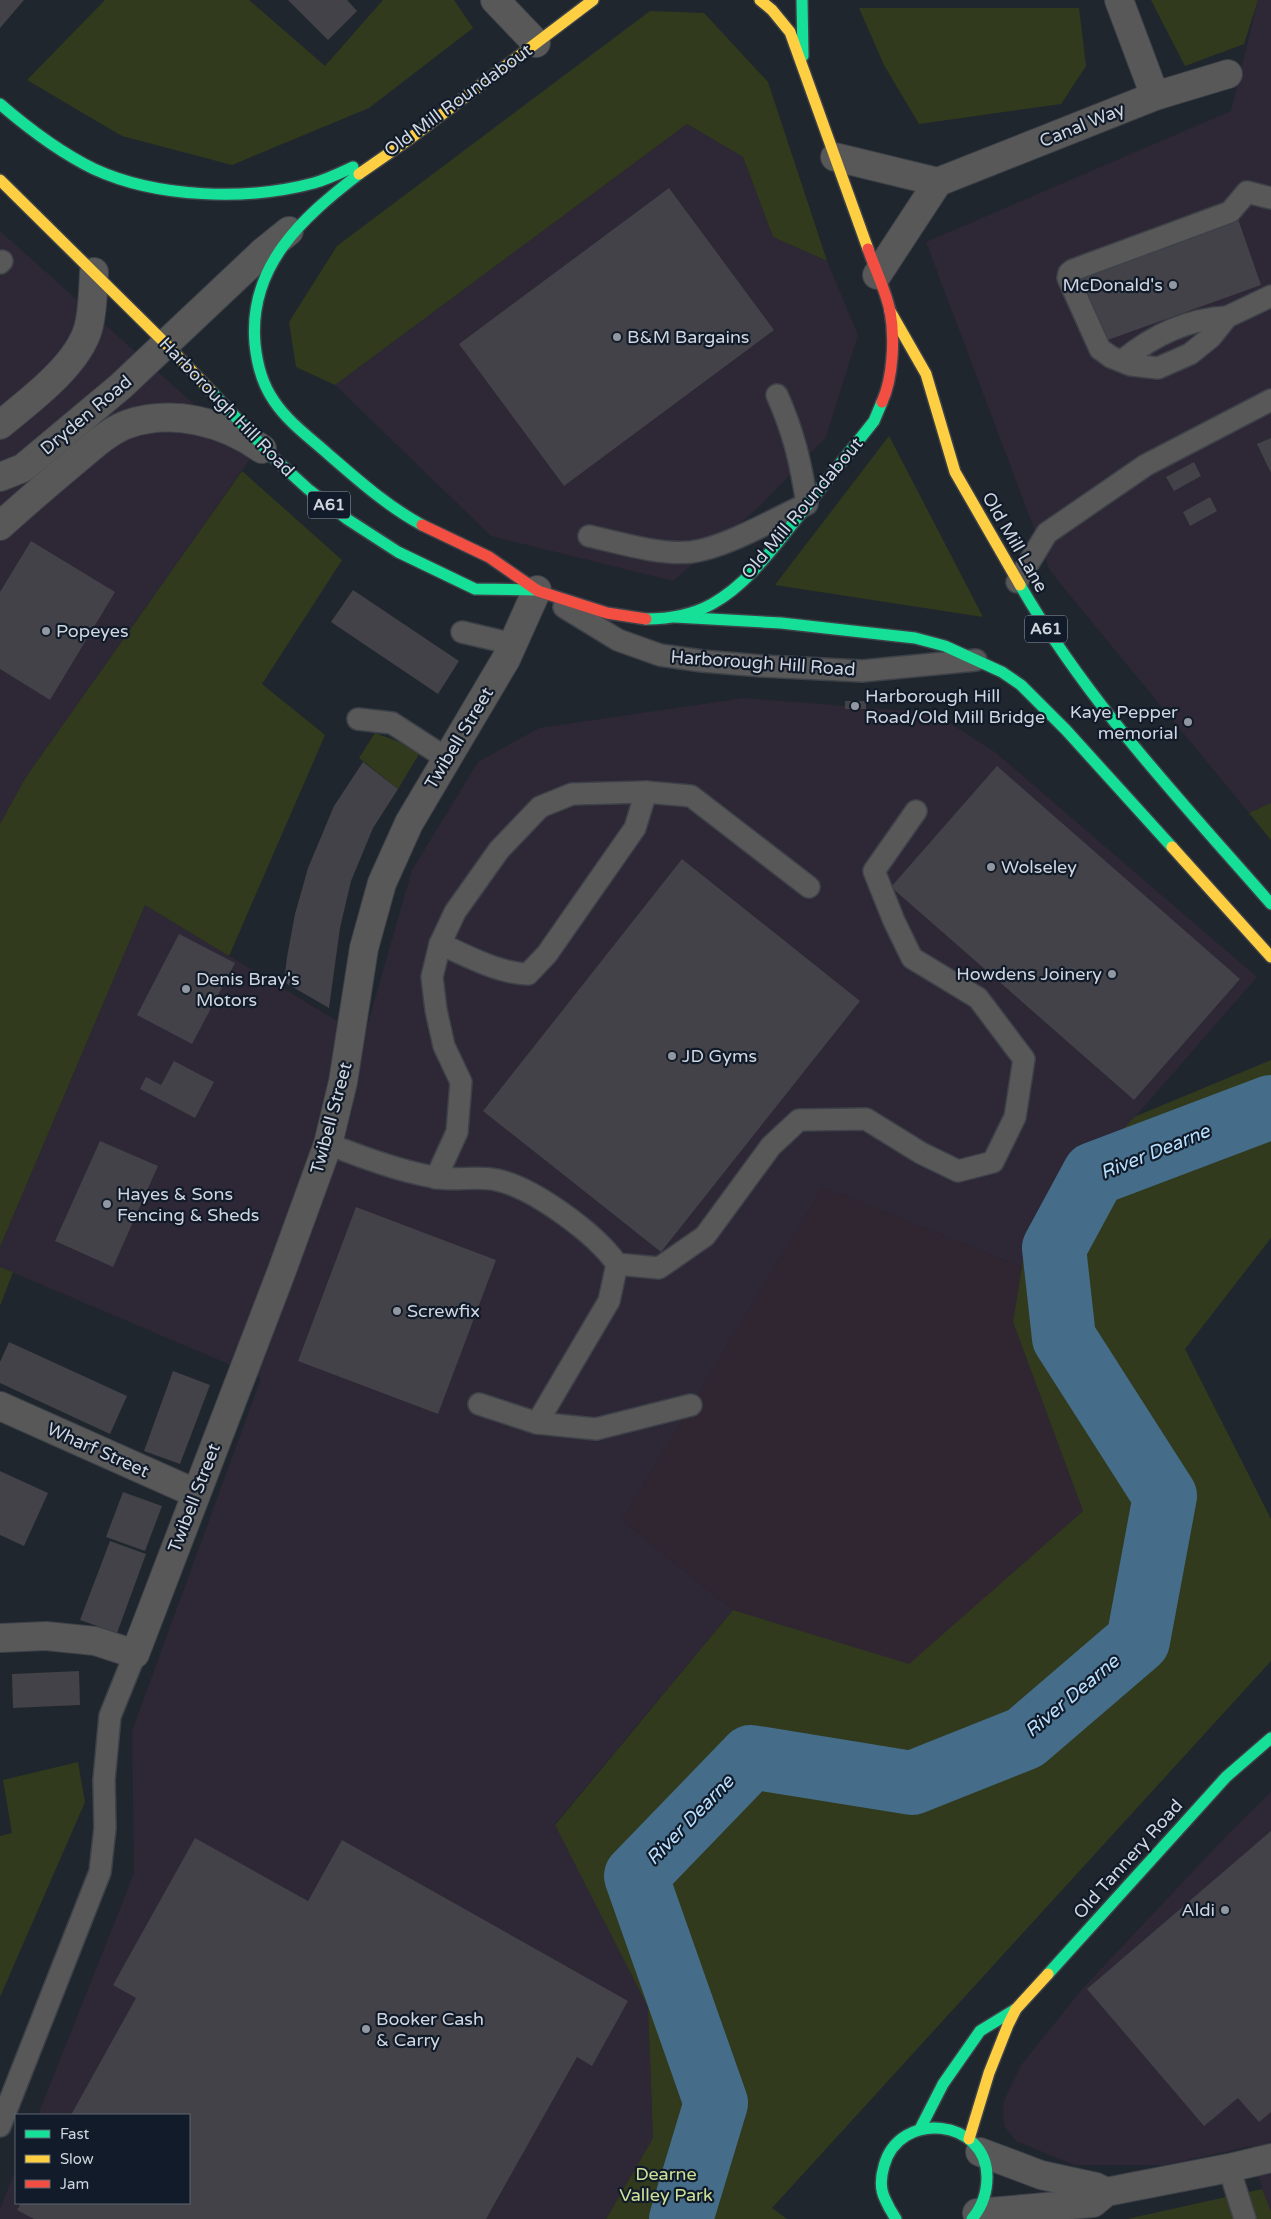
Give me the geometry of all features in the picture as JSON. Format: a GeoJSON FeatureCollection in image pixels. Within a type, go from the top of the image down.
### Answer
{"type":"FeatureCollection","features":[{"type":"Feature","properties":{"kind":"main road","name":"Old Mill Roundabout"},"geometry":{"type":"LineString","coordinates":[[594,0],[408,140],[379,157],[323,202],[274,256],[259,289],[253,323],[257,360],[267,391],[282,412],[356,478],[403,514],[447,540],[492,558],[536,590],[614,615],[648,619],[675,617],[706,608],[729,594],[766,558],[874,421],[889,387],[892,363],[890,311],[790,32],[772,10],[760,0]]}},
{"type":"Feature","properties":{"kind":"main road"},"geometry":{"type":"LineString","coordinates":[[802,0],[804,67]]}},
{"type":"Feature","properties":{"kind":"main road"},"geometry":{"type":"LineString","coordinates":[[0,104],[21,122],[68,155],[136,184],[174,191],[224,195],[271,191],[313,183],[379,157]]}},
{"type":"Feature","properties":{"kind":"main road","name":"Harborough Hill Road"},"geometry":{"type":"LineString","coordinates":[[0,180],[166,344],[275,459],[308,489],[347,519],[398,552],[436,572],[475,589],[536,590]]}},
{"type":"Feature","properties":{"kind":"main road","name":"Old Mill Lane"},"geometry":{"type":"LineString","coordinates":[[890,311],[926,374],[955,472],[1043,626],[1085,686],[1127,739],[1271,904]]}},
{"type":"Feature","properties":{"kind":"main road"},"geometry":{"type":"LineString","coordinates":[[675,617],[781,623],[915,638],[945,646],[1002,672],[1021,685],[1066,730],[1271,957]]}},
{"type":"Feature","properties":{"kind":"main road","name":"Old Tannery Road"},"geometry":{"type":"LineString","coordinates":[[920,2129],[943,2084],[980,2031],[1016,2009],[1220,1784],[1271,1738]]}},
{"type":"Feature","properties":{"kind":"main road","name":"Old Tannery Road"},"geometry":{"type":"LineString","coordinates":[[974,2146],[982,2091],[1002,2038],[1016,2009]]}},
{"type":"Feature","properties":{"kind":"main road"},"geometry":{"type":"LineString","coordinates":[[895,2219],[886,2206],[881,2192],[880,2178],[883,2163],[890,2150],[900,2139],[920,2129],[930,2127],[948,2129],[974,2146],[986,2167],[988,2183],[985,2199],[974,2216]]}},
{"type":"Feature","properties":{"kind":"street"},"geometry":{"type":"LineString","coordinates":[[495,0],[536,43]]}},
{"type":"Feature","properties":{"kind":"street"},"geometry":{"type":"LineString","coordinates":[[1119,0],[1156,96]]}},
{"type":"Feature","properties":{"kind":"street","name":"Canal Way"},"geometry":{"type":"LineString","coordinates":[[938,182],[1156,96],[1228,74]]}},
{"type":"Feature","properties":{"kind":"street"},"geometry":{"type":"LineString","coordinates":[[835,157],[938,182],[878,275]]}},
{"type":"Feature","properties":{"kind":"street","name":"Old Mill Roundabout"},"geometry":{"type":"LineString","coordinates":[[166,344],[263,252],[323,202]]}},
{"type":"Feature","properties":{"kind":"street"},"geometry":{"type":"LineString","coordinates":[[0,426],[61,370],[78,349],[88,328],[93,299],[94,272]]}},
{"type":"Feature","properties":{"kind":"street","name":"Dryden Road"},"geometry":{"type":"LineString","coordinates":[[0,478],[23,468],[121,386],[166,344]]}},
{"type":"Feature","properties":{"kind":"street","name":"Dryden Road"},"geometry":{"type":"LineString","coordinates":[[0,526],[40,490],[112,432],[127,424],[147,420],[180,418],[205,422],[232,432],[275,459]]}},
{"type":"Feature","properties":{"kind":"street","name":"Dryden Road"},"geometry":{"type":"LineString","coordinates":[[0,514],[40,490]]}},
{"type":"Feature","properties":{"kind":"street","name":"Twibell Street"},"geometry":{"type":"LineString","coordinates":[[135,1654],[195,1493],[278,1283],[328,1144],[343,1082],[364,948],[382,883],[409,822],[496,676],[536,590]]}},
{"type":"Feature","properties":{"kind":"street","name":"Wharf Street"},"geometry":{"type":"LineString","coordinates":[[0,1406],[195,1493]]}},
{"type":"Feature","properties":{"kind":"street"},"geometry":{"type":"LineString","coordinates":[[0,1637],[46,1636],[95,1642],[135,1654]]}},
{"type":"Feature","properties":{"kind":"street"},"geometry":{"type":"LineString","coordinates":[[974,2146],[1041,2175],[1096,2187],[1106,2192]]}},
{"type":"Feature","properties":{"kind":"street"},"geometry":{"type":"LineString","coordinates":[[974,2216],[1093,2203],[1106,2192],[1271,2158]]}},
{"type":"Feature","properties":{"kind":"lane"},"geometry":{"type":"LineString","coordinates":[[1227,317],[1211,337],[1190,354],[1158,368],[1131,365],[1100,349],[1068,278],[1069,273],[1230,212],[1247,192],[1271,198]]}},
{"type":"Feature","properties":{"kind":"lane"},"geometry":{"type":"LineString","coordinates":[[1122,361],[1154,337],[1179,326],[1208,318],[1227,317],[1271,296]]}},
{"type":"Feature","properties":{"kind":"lane"},"geometry":{"type":"LineString","coordinates":[[589,536],[654,550],[690,552],[718,546],[807,504],[792,429],[777,395]]}},
{"type":"Feature","properties":{"kind":"lane"},"geometry":{"type":"LineString","coordinates":[[1017,582],[1047,533],[1146,465],[1271,400]]}},
{"type":"Feature","properties":{"kind":"lane","name":"Harborough Hill Road"},"geometry":{"type":"LineString","coordinates":[[536,590],[618,640],[660,655],[762,666],[862,670],[978,660]]}},
{"type":"Feature","properties":{"kind":"lane"},"geometry":{"type":"LineString","coordinates":[[462,632],[512,644]]}},
{"type":"Feature","properties":{"kind":"lane"},"geometry":{"type":"LineString","coordinates":[[358,719],[392,722],[446,758]]}},
{"type":"Feature","properties":{"kind":"lane"},"geometry":{"type":"LineString","coordinates":[[436,1178],[457,1132],[461,1082],[444,1046],[436,1010],[432,977],[440,944],[455,912],[499,850],[540,807],[572,794],[646,792],[691,796],[809,888]]}},
{"type":"Feature","properties":{"kind":"lane"},"geometry":{"type":"LineString","coordinates":[[440,944],[513,974],[528,974],[547,954],[635,828],[646,792]]}},
{"type":"Feature","properties":{"kind":"lane"},"geometry":{"type":"LineString","coordinates":[[328,1144],[400,1171],[436,1178],[497,1180],[541,1198],[606,1249],[617,1264],[659,1268],[705,1236],[771,1146],[799,1120],[866,1119],[921,1152],[958,1171],[993,1162],[1015,1117],[1024,1059],[978,998],[912,958],[894,921],[874,871],[916,811]]}},
{"type":"Feature","properties":{"kind":"lane"},"geometry":{"type":"LineString","coordinates":[[537,1423],[609,1301],[617,1264]]}},
{"type":"Feature","properties":{"kind":"lane"},"geometry":{"type":"LineString","coordinates":[[479,1404],[537,1423],[596,1429],[691,1405]]}},
{"type":"Feature","properties":{"kind":"lane"},"geometry":{"type":"LineString","coordinates":[[0,2126],[100,1872],[105,1828],[104,1780],[110,1716],[135,1654]]}},
{"type":"Feature","properties":{"kind":"lane"},"geometry":{"type":"LineString","coordinates":[[1229,2168],[1245,2219]]}},
{"type":"Feature","properties":{"kind":"shaded area"},"geometry":{"type":"Polygon","coordinates":[[[1258,0],[1271,0],[1271,803],[1249,813],[1050,571],[926,242],[1231,111],[1258,0]]]}},
{"type":"Feature","properties":{"kind":"shaded area"},"geometry":{"type":"Polygon","coordinates":[[[687,124],[743,157],[773,237],[827,261],[858,335],[826,437],[760,506],[673,581],[491,536],[335,385],[687,124]]]}},
{"type":"Feature","properties":{"kind":"shaded area"},"geometry":{"type":"Polygon","coordinates":[[[0,231],[252,456],[26,777],[0,824],[0,231]]]}},
{"type":"Feature","properties":{"kind":"shaded area"},"geometry":{"type":"Polygon","coordinates":[[[744,698],[934,713],[995,752],[1257,977],[1026,1242],[1022,1267],[823,1187],[622,1520],[733,1610],[555,1824],[648,2006],[653,2138],[606,2219],[0,2219],[0,2209],[15,2172],[15,2204],[190,2204],[190,2114],[38,2114],[134,1873],[132,1731],[261,1378],[0,1267],[0,1247],[145,905],[364,1037],[412,870],[478,762],[539,728],[744,698]]]}},
{"type":"Feature","properties":{"kind":"shaded area"},"geometry":{"type":"Polygon","coordinates":[[[823,1187],[1022,1267],[1013,1322],[1083,1511],[909,1665],[733,1610],[622,1520],[823,1187]]]}},
{"type":"Feature","properties":{"kind":"shaded area"},"geometry":{"type":"Polygon","coordinates":[[[1271,1792],[1271,2211],[1262,2189],[1252,2146],[1165,2165],[1074,2165],[1016,2141],[1004,2126],[1003,2103],[1021,2065],[1083,1988],[1231,1831],[1271,1792]]]}},
{"type":"Feature","properties":{"kind":"green space"},"geometry":{"type":"Polygon","coordinates":[[[105,0],[249,0],[325,66],[383,0],[454,0],[473,28],[369,108],[232,165],[122,136],[27,80],[105,0]]]}},
{"type":"Feature","properties":{"kind":"green space"},"geometry":{"type":"Polygon","coordinates":[[[1151,0],[1258,0],[1244,44],[1185,66],[1151,0]]]}},
{"type":"Feature","properties":{"kind":"green space"},"geometry":{"type":"Polygon","coordinates":[[[859,8],[1079,8],[1086,66],[1061,104],[919,124],[884,65],[859,8]]]}},
{"type":"Feature","properties":{"kind":"green space"},"geometry":{"type":"Polygon","coordinates":[[[650,11],[704,13],[768,82],[827,261],[773,237],[743,157],[687,124],[335,385],[296,367],[289,322],[337,246],[650,11]]]}},
{"type":"Feature","properties":{"kind":"green space"},"geometry":{"type":"Polygon","coordinates":[[[889,436],[983,617],[775,585],[889,436]]]}},
{"type":"Feature","properties":{"kind":"green space"},"geometry":{"type":"Polygon","coordinates":[[[242,471],[342,560],[262,684],[325,735],[229,956],[145,905],[0,1247],[0,824],[26,777],[242,471]]]}},
{"type":"Feature","properties":{"kind":"green space"},"geometry":{"type":"Polygon","coordinates":[[[375,733],[397,741],[419,754],[398,789],[359,758],[375,733]]]}},
{"type":"Feature","properties":{"kind":"green space"},"geometry":{"type":"Polygon","coordinates":[[[1271,803],[1271,840],[1249,813],[1271,803]]]}},
{"type":"Feature","properties":{"kind":"green space","name":"Dearne Valley Park"},"geometry":{"type":"Polygon","coordinates":[[[1271,1060],[1271,1238],[1185,1349],[1271,1519],[1271,1661],[772,2208],[787,2219],[606,2219],[653,2138],[648,2007],[555,1825],[733,1610],[909,1664],[1083,1511],[1013,1322],[1026,1242],[1134,1117],[1271,1060]]]}},
{"type":"Feature","properties":{"kind":"green space"},"geometry":{"type":"Polygon","coordinates":[[[0,1267],[13,1272],[0,1306],[0,1267]]]}},
{"type":"Feature","properties":{"kind":"green space"},"geometry":{"type":"Polygon","coordinates":[[[78,1762],[85,1802],[0,1997],[0,1836],[12,1833],[3,1780],[78,1762]]]}},
{"type":"Feature","properties":{"kind":"green space"},"geometry":{"type":"Polygon","coordinates":[[[1262,2189],[1271,2211],[1271,2219],[1127,2219],[1262,2189]]]}},
{"type":"Feature","properties":{"kind":"building"},"geometry":{"type":"Polygon","coordinates":[[[0,0],[24,0],[0,28],[0,0]]]}},
{"type":"Feature","properties":{"kind":"building"},"geometry":{"type":"Polygon","coordinates":[[[288,0],[347,0],[357,11],[328,40],[288,0]]]}},
{"type":"Feature","properties":{"kind":"building","name":"B&M Bargains"},"geometry":{"type":"Polygon","coordinates":[[[669,188],[774,330],[564,486],[459,344],[669,188]]]}},
{"type":"Feature","properties":{"kind":"building"},"geometry":{"type":"Polygon","coordinates":[[[1237,216],[1261,285],[1102,342],[1077,273],[1237,216]]]}},
{"type":"Feature","properties":{"kind":"building"},"geometry":{"type":"Polygon","coordinates":[[[1271,438],[1271,473],[1257,444],[1271,438]]]}},
{"type":"Feature","properties":{"kind":"building"},"geometry":{"type":"Polygon","coordinates":[[[1194,462],[1201,476],[1174,491],[1166,477],[1194,462]]]}},
{"type":"Feature","properties":{"kind":"building"},"geometry":{"type":"Polygon","coordinates":[[[1210,497],[1217,511],[1190,526],[1183,512],[1210,497]]]}},
{"type":"Feature","properties":{"kind":"building","name":"Popeyes"},"geometry":{"type":"Polygon","coordinates":[[[31,541],[115,592],[50,700],[0,669],[0,592],[31,541]]]}},
{"type":"Feature","properties":{"kind":"building"},"geometry":{"type":"Polygon","coordinates":[[[353,590],[459,661],[438,694],[331,622],[353,590]]]}},
{"type":"Feature","properties":{"kind":"building","name":"Harborough Hill Road/Old Mill Bridge"},"geometry":{"type":"Polygon","coordinates":[[[845,701],[866,701],[866,709],[845,709],[845,701]]]}},
{"type":"Feature","properties":{"kind":"building"},"geometry":{"type":"Polygon","coordinates":[[[363,762],[398,789],[373,828],[351,881],[340,928],[329,1008],[284,982],[287,957],[295,914],[308,868],[334,806],[363,762]]]}},
{"type":"Feature","properties":{"kind":"building"},"geometry":{"type":"Polygon","coordinates":[[[997,766],[1240,979],[1134,1100],[891,887],[997,766]]]}},
{"type":"Feature","properties":{"kind":"building","name":"JD Gyms"},"geometry":{"type":"Polygon","coordinates":[[[682,859],[860,1001],[661,1252],[483,1111],[682,859]]]}},
{"type":"Feature","properties":{"kind":"building","name":"Denis Bray's Motors"},"geometry":{"type":"Polygon","coordinates":[[[179,934],[235,963],[192,1044],[137,1015],[179,934]]]}},
{"type":"Feature","properties":{"kind":"building"},"geometry":{"type":"Polygon","coordinates":[[[174,1061],[214,1082],[195,1118],[140,1089],[146,1077],[161,1085],[174,1061]]]}},
{"type":"Feature","properties":{"kind":"building","name":"Hayes & Sons Fencing & Sheds"},"geometry":{"type":"Polygon","coordinates":[[[100,1141],[158,1166],[113,1267],[55,1241],[100,1141]]]}},
{"type":"Feature","properties":{"kind":"building","name":"Screwfix"},"geometry":{"type":"Polygon","coordinates":[[[356,1207],[496,1260],[438,1414],[298,1361],[356,1207]]]}},
{"type":"Feature","properties":{"kind":"building"},"geometry":{"type":"Polygon","coordinates":[[[9,1342],[127,1396],[110,1434],[0,1383],[0,1362],[9,1342]]]}},
{"type":"Feature","properties":{"kind":"building"},"geometry":{"type":"Polygon","coordinates":[[[173,1371],[210,1385],[180,1464],[144,1451],[173,1371]]]}},
{"type":"Feature","properties":{"kind":"building"},"geometry":{"type":"Polygon","coordinates":[[[0,1471],[48,1493],[24,1546],[0,1535],[0,1471]]]}},
{"type":"Feature","properties":{"kind":"building"},"geometry":{"type":"Polygon","coordinates":[[[123,1492],[162,1506],[145,1551],[106,1537],[123,1492]]]}},
{"type":"Feature","properties":{"kind":"building"},"geometry":{"type":"Polygon","coordinates":[[[110,1541],[146,1554],[117,1633],[80,1620],[110,1541]]]}},
{"type":"Feature","properties":{"kind":"building"},"geometry":{"type":"Polygon","coordinates":[[[79,1671],[80,1705],[13,1708],[12,1674],[79,1671]]]}},
{"type":"Feature","properties":{"kind":"building","name":"Aldi"},"geometry":{"type":"Polygon","coordinates":[[[1271,1831],[1271,2112],[1259,2122],[1238,2098],[1204,2126],[1087,1989],[1271,1831]]]}},
{"type":"Feature","properties":{"kind":"building","name":"Booker Cash & Carry"},"geometry":{"type":"Polygon","coordinates":[[[195,1838],[308,1901],[342,1840],[628,2001],[592,2066],[577,2057],[486,2219],[34,2219],[17,2210],[20,2204],[190,2204],[190,2114],[72,2114],[136,1998],[113,1985],[195,1838]]]}},
{"type":"Feature","properties":{"kind":"waterway","name":"River Dearne"},"geometry":{"type":"LineString","coordinates":[[681,2219],[716,2103],[636,1876],[751,1757],[912,1783],[1025,1738],[1138,1641],[1165,1496],[1064,1338],[1054,1248],[1094,1174],[1271,1107]]}},
{"type":"Feature","properties":{"kind":"traffic: fast"},"geometry":{"type":"LineString","coordinates":[[802,0],[803,56]]}},
{"type":"Feature","properties":{"kind":"traffic: fast"},"geometry":{"type":"LineString","coordinates":[[0,104],[45,140],[94,169],[119,179],[174,191],[202,194],[232,194],[288,189],[329,178],[353,167]]}},
{"type":"Feature","properties":{"kind":"traffic: fast"},"geometry":{"type":"LineString","coordinates":[[359,174],[318,208],[299,227],[283,246],[270,268],[260,291],[255,316],[257,359],[263,381],[270,394],[292,423],[373,492],[397,510],[422,525]]}},
{"type":"Feature","properties":{"kind":"traffic: fast"},"geometry":{"type":"LineString","coordinates":[[211,391],[275,459],[308,489],[347,519],[398,552],[475,589],[537,590]]}},
{"type":"Feature","properties":{"kind":"traffic: fast"},"geometry":{"type":"LineString","coordinates":[[646,619],[672,617],[697,611],[725,596],[748,576],[769,553],[865,433],[874,421],[882,402]]}},
{"type":"Feature","properties":{"kind":"traffic: fast"},"geometry":{"type":"LineString","coordinates":[[1020,585],[1075,670],[1106,711],[1170,789],[1271,904]]}},
{"type":"Feature","properties":{"kind":"traffic: fast"},"geometry":{"type":"LineString","coordinates":[[675,617],[781,623],[915,638],[945,646],[1002,672],[1021,685],[1066,730],[1172,847]]}},
{"type":"Feature","properties":{"kind":"traffic: fast"},"geometry":{"type":"LineString","coordinates":[[1048,1974],[1226,1777],[1271,1738]]}},
{"type":"Feature","properties":{"kind":"traffic: fast"},"geometry":{"type":"LineString","coordinates":[[920,2129],[943,2084],[980,2031],[1016,2009]]}},
{"type":"Feature","properties":{"kind":"traffic: fast"},"geometry":{"type":"LineString","coordinates":[[896,2219],[883,2195],[882,2178],[884,2166],[893,2148],[906,2136],[923,2129],[941,2128],[958,2133],[973,2143],[983,2158],[987,2177],[986,2189],[979,2210],[972,2219]]}},
{"type":"Feature","properties":{"kind":"traffic: slow"},"geometry":{"type":"LineString","coordinates":[[359,174],[408,140],[593,0]]}},
{"type":"Feature","properties":{"kind":"traffic: slow"},"geometry":{"type":"LineString","coordinates":[[760,0],[772,10],[790,32],[868,249]]}},
{"type":"Feature","properties":{"kind":"traffic: slow"},"geometry":{"type":"LineString","coordinates":[[0,180],[211,391]]}},
{"type":"Feature","properties":{"kind":"traffic: slow"},"geometry":{"type":"LineString","coordinates":[[890,311],[926,374],[955,472],[1020,585]]}},
{"type":"Feature","properties":{"kind":"traffic: slow"},"geometry":{"type":"LineString","coordinates":[[1172,847],[1271,957]]}},
{"type":"Feature","properties":{"kind":"traffic: slow"},"geometry":{"type":"LineString","coordinates":[[969,2139],[989,2073],[1008,2025],[1016,2009],[1048,1974]]}},
{"type":"Feature","properties":{"kind":"traffic: jam"},"geometry":{"type":"LineString","coordinates":[[868,249],[886,296],[892,322],[891,370],[882,402]]}},
{"type":"Feature","properties":{"kind":"traffic: jam"},"geometry":{"type":"LineString","coordinates":[[422,525],[489,557],[538,591],[607,613],[646,619]]}},
{"type":"Feature","properties":{"kind":"place","name":"McDonald's"},"geometry":{"type":"Point","coordinates":[1173,285]}},
{"type":"Feature","properties":{"kind":"place","name":"B&M Bargains"},"geometry":{"type":"Point","coordinates":[617,337]}},
{"type":"Feature","properties":{"kind":"place","name":"Popeyes"},"geometry":{"type":"Point","coordinates":[46,631]}},
{"type":"Feature","properties":{"kind":"place","name":"Harborough Hill Road/Old Mill Bridge"},"geometry":{"type":"Point","coordinates":[855,706]}},
{"type":"Feature","properties":{"kind":"place","name":"Kaye Pepper memorial"},"geometry":{"type":"Point","coordinates":[1188,722]}},
{"type":"Feature","properties":{"kind":"place","name":"Wolseley"},"geometry":{"type":"Point","coordinates":[991,867]}},
{"type":"Feature","properties":{"kind":"place","name":"Howdens Joinery"},"geometry":{"type":"Point","coordinates":[1112,974]}},
{"type":"Feature","properties":{"kind":"place","name":"Denis Bray's Motors"},"geometry":{"type":"Point","coordinates":[186,989]}},
{"type":"Feature","properties":{"kind":"place","name":"JD Gyms"},"geometry":{"type":"Point","coordinates":[672,1056]}},
{"type":"Feature","properties":{"kind":"place","name":"Hayes & Sons Fencing & Sheds"},"geometry":{"type":"Point","coordinates":[107,1204]}},
{"type":"Feature","properties":{"kind":"place","name":"Screwfix"},"geometry":{"type":"Point","coordinates":[397,1311]}},
{"type":"Feature","properties":{"kind":"place","name":"Aldi"},"geometry":{"type":"Point","coordinates":[1225,1910]}},
{"type":"Feature","properties":{"kind":"place","name":"Booker Cash & Carry"},"geometry":{"type":"Point","coordinates":[366,2029]}}]}
